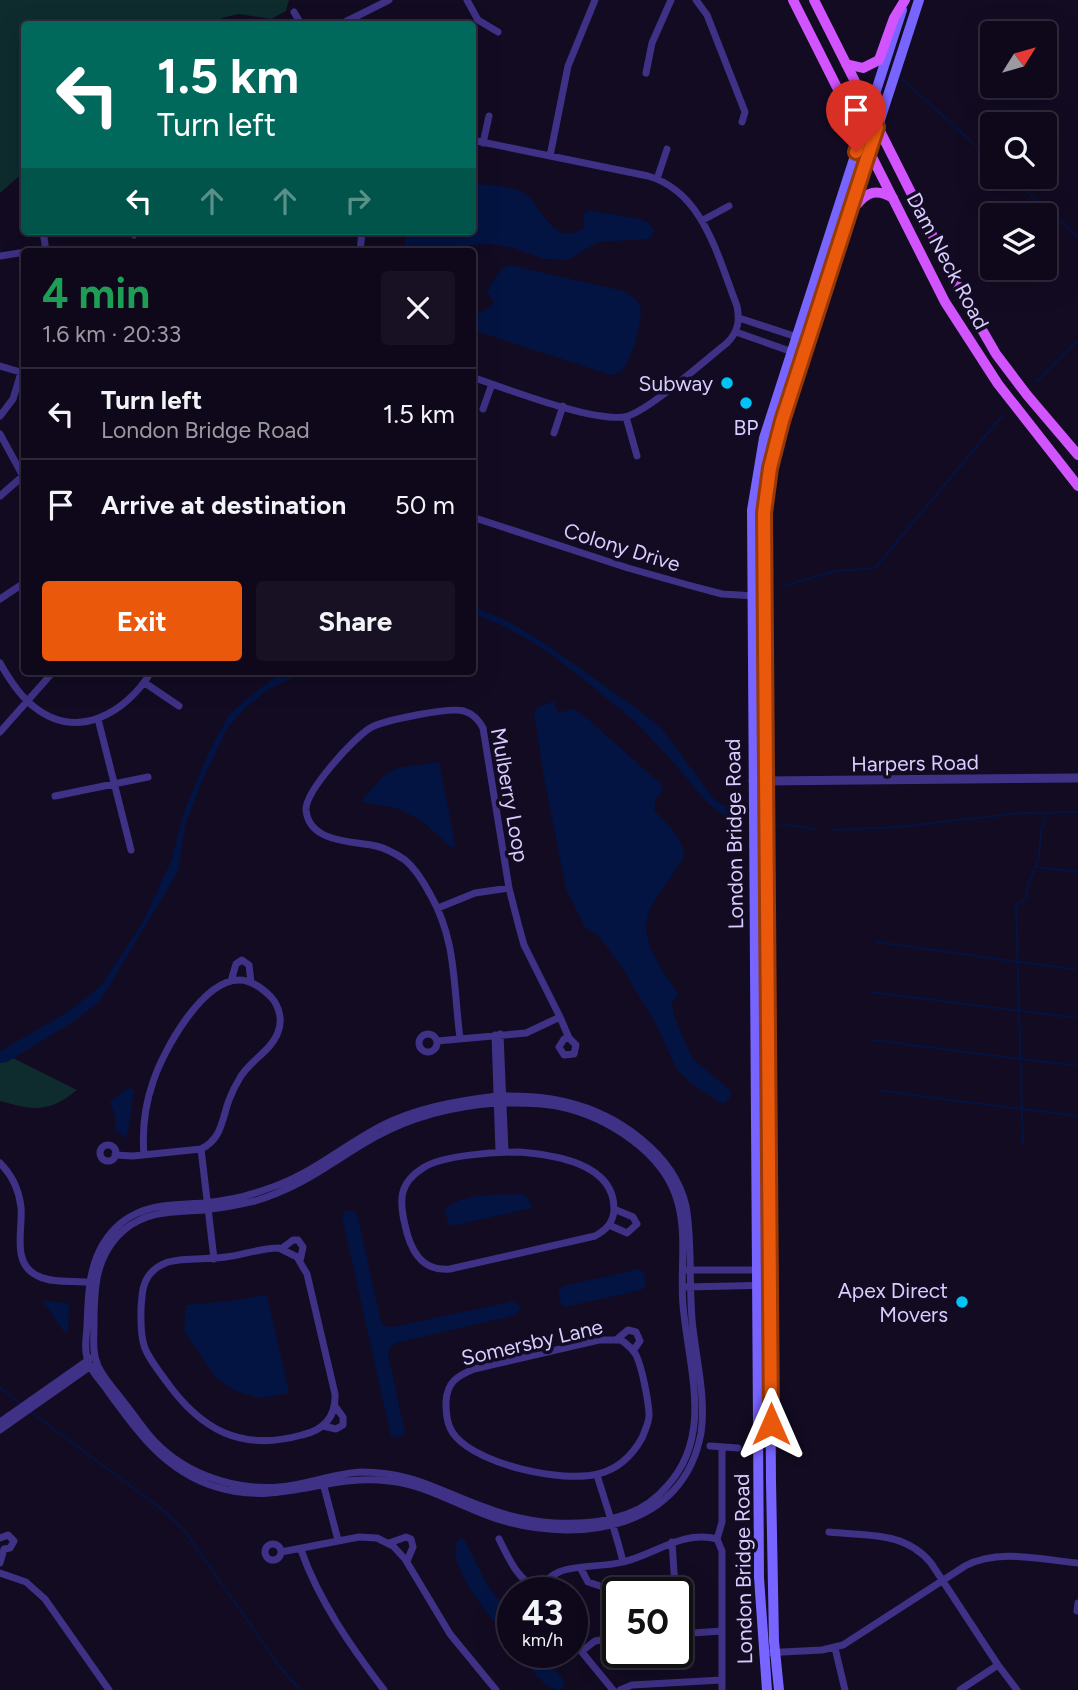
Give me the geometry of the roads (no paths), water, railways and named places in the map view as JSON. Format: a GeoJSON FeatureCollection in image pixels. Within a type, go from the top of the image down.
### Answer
{"type":"FeatureCollection","features":[{"type":"Feature","properties":{"kind":"main road","name":"Dam Neck Road"},"geometry":{"type":"LineString","coordinates":[[793,0],[945,302],[970,344],[1013,405],[1078,486]]}},
{"type":"Feature","properties":{"kind":"main road","name":"Dam Neck Road"},"geometry":{"type":"LineString","coordinates":[[814,0],[965,302],[996,354],[1078,455]]}},
{"type":"Feature","properties":{"kind":"main road","name":"London Bridge Road"},"geometry":{"type":"LineString","coordinates":[[767,1690],[759,1578],[751,527],[764,438],[905,0]]}},
{"type":"Feature","properties":{"kind":"main road"},"geometry":{"type":"LineString","coordinates":[[846,64],[863,68],[880,60],[894,18],[905,0]]}},
{"type":"Feature","properties":{"kind":"main road","name":"London Bridge Road"},"geometry":{"type":"LineString","coordinates":[[779,1690],[775,1652],[770,1285],[764,513],[770,468],[782,421],[919,0]]}},
{"type":"Feature","properties":{"kind":"main road"},"geometry":{"type":"LineString","coordinates":[[851,212],[869,193],[878,191],[893,198]]}},
{"type":"Feature","properties":{"kind":"street"},"geometry":{"type":"LineString","coordinates":[[347,21],[389,0]]}},
{"type":"Feature","properties":{"kind":"street"},"geometry":{"type":"LineString","coordinates":[[467,0],[478,20],[498,32]]}},
{"type":"Feature","properties":{"kind":"street"},"geometry":{"type":"LineString","coordinates":[[550,156],[568,66],[595,0]]}},
{"type":"Feature","properties":{"kind":"street"},"geometry":{"type":"LineString","coordinates":[[646,73],[652,43],[671,0]]}},
{"type":"Feature","properties":{"kind":"street"},"geometry":{"type":"LineString","coordinates":[[696,0],[707,15],[745,112],[743,122]]}},
{"type":"Feature","properties":{"kind":"street"},"geometry":{"type":"LineString","coordinates":[[294,12],[299,21]]}},
{"type":"Feature","properties":{"kind":"street"},"geometry":{"type":"LineString","coordinates":[[483,143],[489,116]]}},
{"type":"Feature","properties":{"kind":"street"},"geometry":{"type":"LineString","coordinates":[[476,142],[657,179],[682,195],[703,220],[737,306],[739,318],[736,332],[727,343],[646,406],[626,417],[603,416],[563,406],[476,378]]}},
{"type":"Feature","properties":{"kind":"street"},"geometry":{"type":"LineString","coordinates":[[657,179],[667,149]]}},
{"type":"Feature","properties":{"kind":"street"},"geometry":{"type":"LineString","coordinates":[[703,220],[729,206]]}},
{"type":"Feature","properties":{"kind":"street"},"geometry":{"type":"LineString","coordinates":[[0,256],[21,253]]}},
{"type":"Feature","properties":{"kind":"street"},"geometry":{"type":"LineString","coordinates":[[739,318],[808,341]]}},
{"type":"Feature","properties":{"kind":"street"},"geometry":{"type":"LineString","coordinates":[[736,332],[804,356]]}},
{"type":"Feature","properties":{"kind":"street"},"geometry":{"type":"LineString","coordinates":[[0,366],[21,372]]}},
{"type":"Feature","properties":{"kind":"street"},"geometry":{"type":"LineString","coordinates":[[0,416],[12,399],[21,378]]}},
{"type":"Feature","properties":{"kind":"street"},"geometry":{"type":"LineString","coordinates":[[483,409],[492,383]]}},
{"type":"Feature","properties":{"kind":"street"},"geometry":{"type":"LineString","coordinates":[[554,433],[563,406]]}},
{"type":"Feature","properties":{"kind":"street"},"geometry":{"type":"LineString","coordinates":[[626,417],[637,456]]}},
{"type":"Feature","properties":{"kind":"street"},"geometry":{"type":"LineString","coordinates":[[0,434],[21,472]]}},
{"type":"Feature","properties":{"kind":"street"},"geometry":{"type":"LineString","coordinates":[[0,496],[21,479]]}},
{"type":"Feature","properties":{"kind":"street","name":"Colony Drive"},"geometry":{"type":"LineString","coordinates":[[476,518],[688,586],[722,594],[764,596]]}},
{"type":"Feature","properties":{"kind":"street"},"geometry":{"type":"LineString","coordinates":[[0,599],[21,585]]}},
{"type":"Feature","properties":{"kind":"street"},"geometry":{"type":"LineString","coordinates":[[0,663],[17,690],[33,707],[55,718],[71,721],[98,719],[124,705],[149,675]]}},
{"type":"Feature","properties":{"kind":"street"},"geometry":{"type":"LineString","coordinates":[[0,732],[50,675]]}},
{"type":"Feature","properties":{"kind":"street"},"geometry":{"type":"LineString","coordinates":[[145,683],[180,706]]}},
{"type":"Feature","properties":{"kind":"street","name":"Mulberry Loop"},"geometry":{"type":"LineString","coordinates":[[460,1038],[452,949],[438,908],[421,877],[400,856],[375,846],[349,843],[321,833],[308,818],[306,805],[311,793],[355,740],[372,727],[389,720],[459,710],[469,713],[480,723],[485,733],[509,888],[524,945],[569,1038]]}},
{"type":"Feature","properties":{"kind":"street"},"geometry":{"type":"LineString","coordinates":[[98,719],[131,850]]}},
{"type":"Feature","properties":{"kind":"street"},"geometry":{"type":"LineString","coordinates":[[55,796],[148,777]]}},
{"type":"Feature","properties":{"kind":"street","name":"Harpers Road"},"geometry":{"type":"LineString","coordinates":[[753,781],[1078,778]]}},
{"type":"Feature","properties":{"kind":"street"},"geometry":{"type":"LineString","coordinates":[[438,908],[475,893],[509,888]]}},
{"type":"Feature","properties":{"kind":"street"},"geometry":{"type":"LineString","coordinates":[[231,981],[236,964],[242,960],[249,965],[251,982]]}},
{"type":"Feature","properties":{"kind":"street"},"geometry":{"type":"LineString","coordinates":[[115,1155],[144,1155],[201,1149],[212,1142],[221,1130],[229,1098],[244,1072],[273,1042],[278,1032],[280,1015],[275,1003],[251,982],[231,981],[216,989],[195,1009],[164,1054],[145,1112],[144,1155]]}},
{"type":"Feature","properties":{"kind":"street"},"geometry":{"type":"LineString","coordinates":[[437,1041],[526,1033],[560,1017]]}},
{"type":"Feature","properties":{"kind":"street"},"geometry":{"type":"LineString","coordinates":[[498,1035],[502,1152]]}},
{"type":"Feature","properties":{"kind":"street"},"geometry":{"type":"LineString","coordinates":[[542,1097],[582,1107],[619,1124],[655,1153],[676,1180],[685,1203],[686,1287],[702,1406],[698,1445],[687,1472],[669,1494],[645,1513],[578,1530],[526,1526],[478,1513],[422,1488],[390,1481],[361,1479],[323,1482],[290,1493],[253,1494],[219,1488],[167,1462],[142,1438],[92,1361],[92,1282],[102,1245],[116,1227],[132,1215],[166,1204],[208,1206],[261,1192],[325,1163],[370,1132],[405,1115],[456,1101],[500,1100],[542,1097]]}},
{"type":"Feature","properties":{"kind":"street"},"geometry":{"type":"LineString","coordinates":[[201,1149],[214,1259]]}},
{"type":"Feature","properties":{"kind":"street"},"geometry":{"type":"LineString","coordinates":[[502,1152],[538,1154],[581,1164],[604,1183],[614,1209],[609,1225],[595,1236],[450,1269],[424,1263],[409,1243],[400,1203],[408,1182],[421,1169],[434,1162],[502,1152]]}},
{"type":"Feature","properties":{"kind":"street"},"geometry":{"type":"LineString","coordinates":[[0,1163],[18,1193],[21,1214],[20,1251],[24,1264],[40,1278],[92,1282]]}},
{"type":"Feature","properties":{"kind":"street"},"geometry":{"type":"LineString","coordinates":[[609,1225],[627,1233],[637,1224],[633,1217],[614,1209]]}},
{"type":"Feature","properties":{"kind":"street"},"geometry":{"type":"LineString","coordinates":[[281,1249],[293,1240],[299,1240],[303,1247],[300,1261]]}},
{"type":"Feature","properties":{"kind":"street"},"geometry":{"type":"LineString","coordinates":[[266,1249],[281,1249],[292,1253],[307,1274],[335,1394],[335,1406],[332,1416],[323,1426],[310,1433],[270,1441],[242,1439],[218,1431],[201,1421],[184,1405],[145,1351],[141,1338],[142,1295],[150,1274],[168,1262],[214,1259],[266,1249]]}},
{"type":"Feature","properties":{"kind":"street"},"geometry":{"type":"LineString","coordinates":[[685,1270],[770,1270]]}},
{"type":"Feature","properties":{"kind":"street"},"geometry":{"type":"LineString","coordinates":[[686,1287],[770,1285]]}},
{"type":"Feature","properties":{"kind":"street"},"geometry":{"type":"LineString","coordinates":[[616,1340],[628,1330],[636,1332],[640,1341],[633,1351]]}},
{"type":"Feature","properties":{"kind":"street","name":"Somersby Lane"},"geometry":{"type":"LineString","coordinates":[[599,1340],[616,1340],[621,1340],[633,1351],[650,1415],[646,1429],[628,1458],[597,1475],[558,1476],[523,1471],[493,1460],[467,1446],[450,1428],[446,1416],[447,1392],[458,1375],[599,1340]]}},
{"type":"Feature","properties":{"kind":"street"},"geometry":{"type":"LineString","coordinates":[[0,1422],[92,1361]]}},
{"type":"Feature","properties":{"kind":"street"},"geometry":{"type":"LineString","coordinates":[[0,1430],[92,1361]]}},
{"type":"Feature","properties":{"kind":"street"},"geometry":{"type":"LineString","coordinates":[[323,1426],[336,1429],[343,1425],[343,1418],[335,1406]]}},
{"type":"Feature","properties":{"kind":"street"},"geometry":{"type":"LineString","coordinates":[[710,1446],[738,1448]]}},
{"type":"Feature","properties":{"kind":"street"},"geometry":{"type":"LineString","coordinates":[[722,1447],[722,1522],[717,1539],[722,1551],[722,1690]]}},
{"type":"Feature","properties":{"kind":"street"},"geometry":{"type":"LineString","coordinates":[[597,1475],[623,1562]]}},
{"type":"Feature","properties":{"kind":"street"},"geometry":{"type":"LineString","coordinates":[[323,1482],[338,1540]]}},
{"type":"Feature","properties":{"kind":"street"},"geometry":{"type":"LineString","coordinates":[[829,1532],[893,1538],[907,1542],[925,1556],[1017,1690]]}},
{"type":"Feature","properties":{"kind":"street"},"geometry":{"type":"LineString","coordinates":[[0,1538],[5,1534],[13,1538],[12,1546],[2,1547],[0,1563]]}},
{"type":"Feature","properties":{"kind":"street"},"geometry":{"type":"LineString","coordinates":[[389,1543],[406,1536],[411,1539],[413,1547],[407,1561]]}},
{"type":"Feature","properties":{"kind":"street"},"geometry":{"type":"LineString","coordinates":[[550,1577],[570,1568],[581,1569],[639,1558],[672,1542],[692,1536],[717,1539]]}},
{"type":"Feature","properties":{"kind":"street"},"geometry":{"type":"LineString","coordinates":[[281,1552],[301,1550],[338,1540],[369,1537],[389,1543],[407,1561],[450,1634],[496,1690]]}},
{"type":"Feature","properties":{"kind":"street"},"geometry":{"type":"LineString","coordinates":[[499,1539],[521,1577]]}},
{"type":"Feature","properties":{"kind":"street"},"geometry":{"type":"LineString","coordinates":[[672,1542],[674,1577]]}},
{"type":"Feature","properties":{"kind":"street"},"geometry":{"type":"LineString","coordinates":[[301,1550],[335,1619],[384,1690]]}},
{"type":"Feature","properties":{"kind":"street"},"geometry":{"type":"LineString","coordinates":[[763,1653],[835,1648],[972,1563],[995,1557],[1078,1563]]}},
{"type":"Feature","properties":{"kind":"street"},"geometry":{"type":"LineString","coordinates":[[581,1569],[588,1582],[602,1587]]}},
{"type":"Feature","properties":{"kind":"street"},"geometry":{"type":"LineString","coordinates":[[0,1573],[26,1583],[45,1599],[109,1690]]}},
{"type":"Feature","properties":{"kind":"street"},"geometry":{"type":"LineString","coordinates":[[1077,1611],[1078,1603]]}},
{"type":"Feature","properties":{"kind":"street"},"geometry":{"type":"LineString","coordinates":[[693,1633],[722,1631]]}},
{"type":"Feature","properties":{"kind":"street"},"geometry":{"type":"LineString","coordinates":[[835,1648],[845,1690]]}},
{"type":"Feature","properties":{"kind":"street"},"geometry":{"type":"LineString","coordinates":[[588,1659],[613,1690]]}},
{"type":"Feature","properties":{"kind":"street"},"geometry":{"type":"LineString","coordinates":[[960,1690],[998,1665]]}},
{"type":"Feature","properties":{"kind":"street"},"geometry":{"type":"LineString","coordinates":[[620,1690],[632,1685],[722,1679]]}},
{"type":"Feature","properties":{"kind":"water"},"geometry":{"type":"Polygon","coordinates":[[[476,183],[521,191],[532,200],[550,224],[565,234],[574,233],[584,227],[584,213],[588,210],[640,219],[655,231],[649,239],[598,242],[568,260],[544,259],[494,244],[470,245],[464,248],[404,248],[406,235],[476,235],[476,183]]]}},
{"type":"Feature","properties":{"kind":"water"},"geometry":{"type":"Polygon","coordinates":[[[509,265],[624,291],[634,298],[641,313],[628,361],[622,369],[611,375],[476,331],[476,315],[491,307],[494,302],[487,292],[499,271],[509,265]]]}},
{"type":"Feature","properties":{"kind":"water"},"geometry":{"type":"Polygon","coordinates":[[[476,607],[507,621],[543,642],[636,708],[662,729],[714,799],[741,813],[743,823],[714,808],[639,726],[584,680],[523,637],[476,615],[476,607]]]}},
{"type":"Feature","properties":{"kind":"water"},"geometry":{"type":"Polygon","coordinates":[[[278,675],[296,675],[271,688],[245,708],[227,729],[202,781],[185,826],[178,872],[100,1001],[73,1022],[7,1062],[0,1063],[0,1051],[69,1011],[101,986],[143,922],[171,861],[185,809],[209,752],[228,716],[278,675]]]}},
{"type":"Feature","properties":{"kind":"water"},"geometry":{"type":"Polygon","coordinates":[[[555,701],[555,709],[560,712],[574,709],[662,785],[662,793],[656,798],[654,810],[678,837],[684,857],[657,897],[649,912],[646,928],[655,958],[678,993],[672,1003],[674,1016],[692,1058],[731,1091],[730,1098],[723,1104],[692,1084],[677,1070],[656,1024],[623,969],[599,936],[585,927],[566,889],[534,714],[538,707],[555,701]]]}},
{"type":"Feature","properties":{"kind":"water"},"geometry":{"type":"Polygon","coordinates":[[[439,762],[455,844],[452,848],[422,821],[397,808],[362,802],[386,774],[397,768],[439,762]]]}},
{"type":"Feature","properties":{"kind":"water"},"geometry":{"type":"Polygon","coordinates":[[[128,1088],[134,1090],[127,1138],[115,1130],[115,1115],[110,1102],[128,1088]]]}},
{"type":"Feature","properties":{"kind":"water"},"geometry":{"type":"Polygon","coordinates":[[[523,1194],[533,1205],[531,1208],[452,1226],[448,1223],[445,1209],[462,1200],[523,1194]]]}},
{"type":"Feature","properties":{"kind":"water"},"geometry":{"type":"Polygon","coordinates":[[[345,1211],[357,1214],[381,1322],[385,1326],[393,1327],[513,1301],[520,1309],[516,1315],[395,1343],[390,1348],[388,1354],[405,1433],[399,1437],[391,1436],[342,1216],[345,1211]]]}},
{"type":"Feature","properties":{"kind":"water"},"geometry":{"type":"Polygon","coordinates":[[[640,1269],[644,1274],[646,1286],[641,1290],[565,1307],[561,1304],[558,1291],[563,1286],[640,1269]]]}},
{"type":"Feature","properties":{"kind":"water"},"geometry":{"type":"Polygon","coordinates":[[[267,1296],[289,1391],[286,1394],[259,1398],[236,1391],[217,1379],[184,1331],[186,1305],[267,1296]]]}},
{"type":"Feature","properties":{"kind":"water"},"geometry":{"type":"Polygon","coordinates":[[[43,1301],[69,1303],[68,1333],[64,1332],[43,1301]]]}},
{"type":"Feature","properties":{"kind":"water"},"geometry":{"type":"Polygon","coordinates":[[[460,1538],[464,1539],[488,1586],[497,1597],[497,1624],[463,1576],[455,1548],[460,1538]]]}},
{"type":"Feature","properties":{"kind":"water"},"geometry":{"type":"Polygon","coordinates":[[[530,1668],[554,1668],[563,1679],[564,1687],[560,1690],[553,1689],[530,1668]]]}},
{"type":"Feature","properties":{"kind":"waterway"},"geometry":{"type":"LineString","coordinates":[[902,79],[980,149]]}},
{"type":"Feature","properties":{"kind":"waterway"},"geometry":{"type":"LineString","coordinates":[[1024,189],[1078,237]]}},
{"type":"Feature","properties":{"kind":"waterway"},"geometry":{"type":"LineString","coordinates":[[1037,381],[1078,340]]}},
{"type":"Feature","properties":{"kind":"waterway"},"geometry":{"type":"LineString","coordinates":[[783,586],[836,571],[875,568],[1003,415]]}},
{"type":"Feature","properties":{"kind":"waterway"},"geometry":{"type":"LineString","coordinates":[[832,830],[899,827],[1021,813],[1078,812]]}},
{"type":"Feature","properties":{"kind":"waterway"},"geometry":{"type":"LineString","coordinates":[[1023,1145],[1016,906],[1027,897],[1027,889],[1039,857],[1041,831],[1047,813]]}},
{"type":"Feature","properties":{"kind":"waterway"},"geometry":{"type":"LineString","coordinates":[[780,824],[815,829]]}},
{"type":"Feature","properties":{"kind":"waterway"},"geometry":{"type":"LineString","coordinates":[[1037,867],[1078,872]]}},
{"type":"Feature","properties":{"kind":"waterway"},"geometry":{"type":"LineString","coordinates":[[876,942],[1078,970]]}},
{"type":"Feature","properties":{"kind":"waterway"},"geometry":{"type":"LineString","coordinates":[[870,992],[1078,1018]]}},
{"type":"Feature","properties":{"kind":"waterway"},"geometry":{"type":"LineString","coordinates":[[872,1040],[1078,1066]]}},
{"type":"Feature","properties":{"kind":"waterway"},"geometry":{"type":"LineString","coordinates":[[881,1091],[1078,1116]]}},
{"type":"Feature","properties":{"kind":"waterway"},"geometry":{"type":"LineString","coordinates":[[0,1388],[20,1403]]}},
{"type":"Feature","properties":{"kind":"waterway"},"geometry":{"type":"LineString","coordinates":[[31,1412],[163,1510],[184,1530],[280,1667],[300,1690]]}},
{"type":"Feature","properties":{"kind":"place","name":"Subway"},"geometry":{"type":"Point","coordinates":[727,383]}},
{"type":"Feature","properties":{"kind":"place","name":"BP"},"geometry":{"type":"Point","coordinates":[746,403]}},
{"type":"Feature","properties":{"kind":"place","name":"Apex Direct Movers"},"geometry":{"type":"Point","coordinates":[962,1302]}}]}
